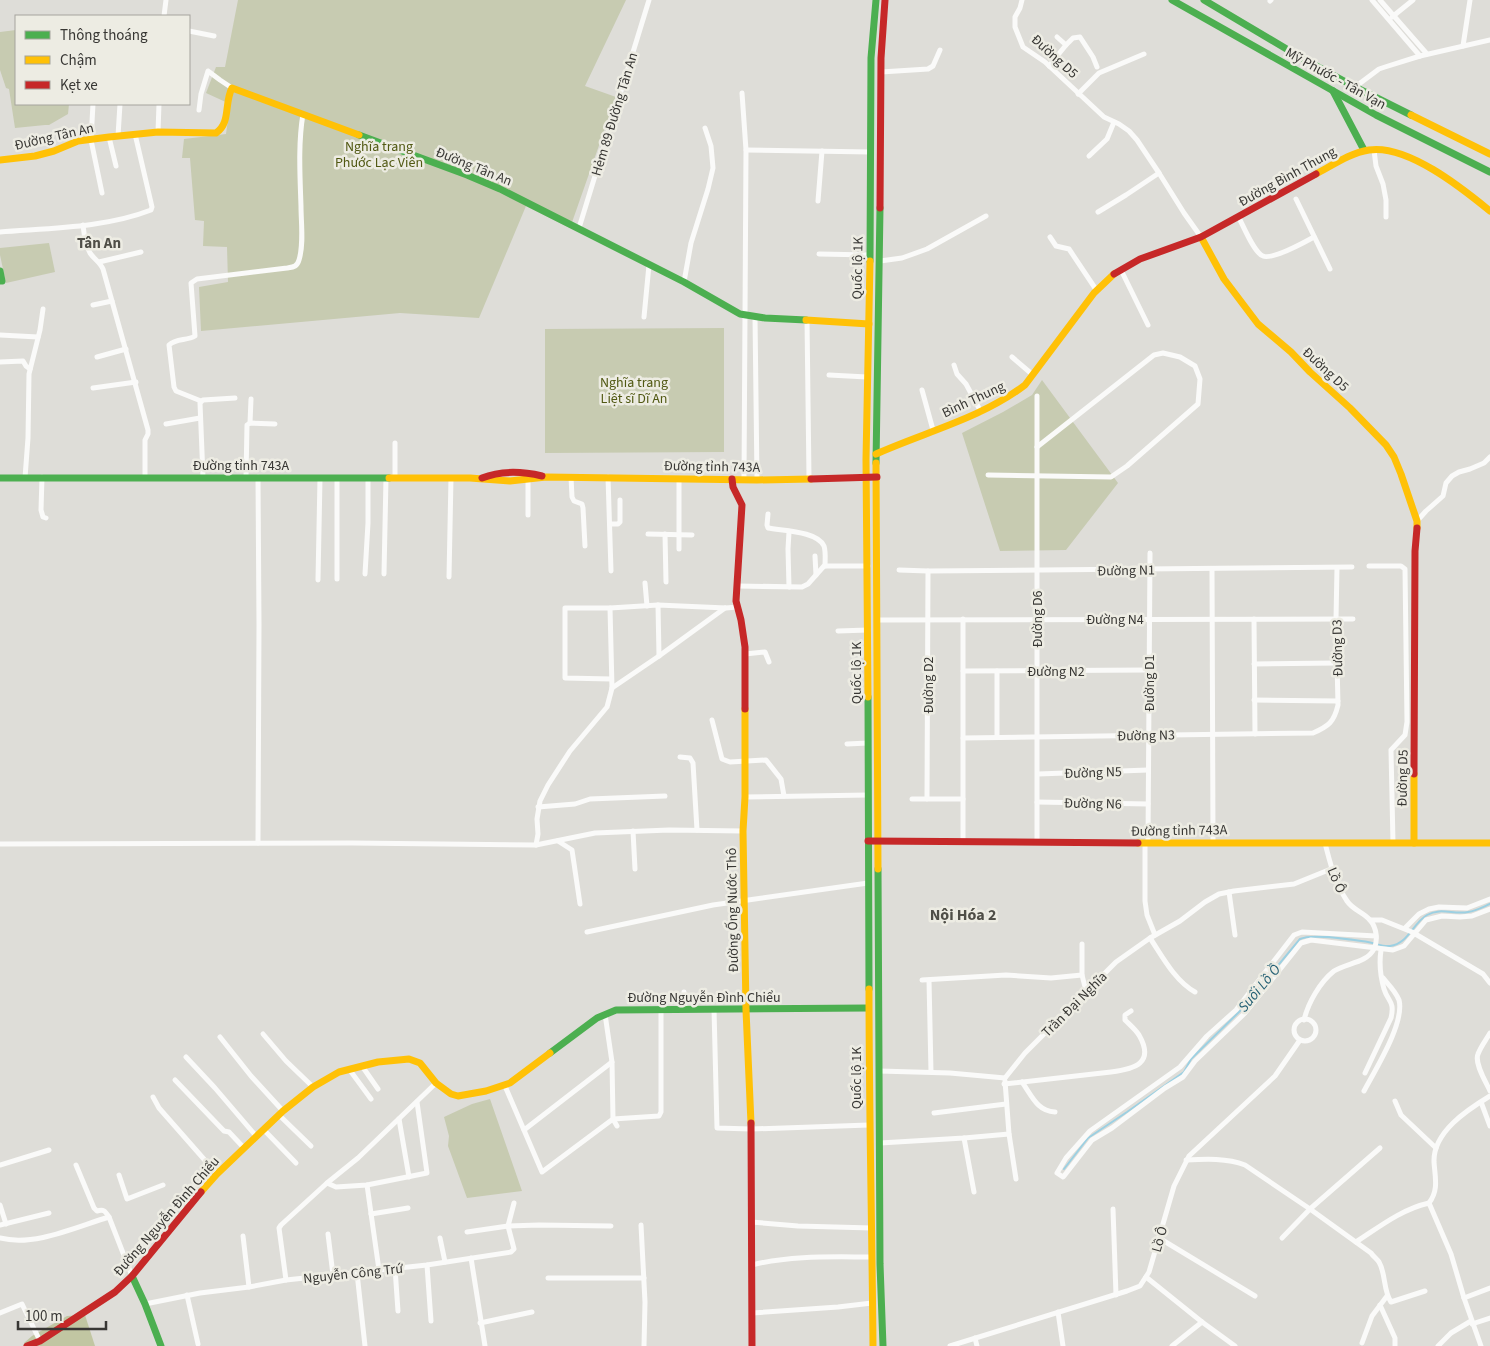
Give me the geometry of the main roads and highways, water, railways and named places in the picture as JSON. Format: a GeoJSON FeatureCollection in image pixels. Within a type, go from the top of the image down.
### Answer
{"type":"FeatureCollection","features":[{"type":"Feature","properties":{"kind":"main road","name":"Quốc lộ 1K"},"geometry":{"type":"LineString","coordinates":[[873,1346],[868,1008],[868,566],[866,459],[871,58],[876,0]]}},
{"type":"Feature","properties":{"kind":"main road","name":"Quốc lộ 1K"},"geometry":{"type":"LineString","coordinates":[[883,1346],[880,1264],[876,454],[880,261],[881,58],[885,0]]}},
{"type":"Feature","properties":{"kind":"main road","name":"Mỹ Phước - Tân Vạn"},"geometry":{"type":"LineString","coordinates":[[1172,0],[1376,115],[1490,172]]}},
{"type":"Feature","properties":{"kind":"main road","name":"Mỹ Phước - Tân Vạn"},"geometry":{"type":"LineString","coordinates":[[1204,0],[1355,87],[1490,154]]}},
{"type":"Feature","properties":{"kind":"main road"},"geometry":{"type":"LineString","coordinates":[[1346,98],[1355,87]]}},
{"type":"Feature","properties":{"kind":"main road","name":"Đường Tân An"},"geometry":{"type":"LineString","coordinates":[[0,160],[40,155],[73,143],[118,136],[158,132],[212,134],[221,131],[226,122],[228,98],[232,88],[500,189],[684,282],[730,309],[745,315],[878,325]]}},
{"type":"Feature","properties":{"kind":"main road"},"geometry":{"type":"LineString","coordinates":[[1333,91],[1364,150]]}},
{"type":"Feature","properties":{"kind":"main road","name":"Đường Bình Thung"},"geometry":{"type":"LineString","coordinates":[[1097,291],[1104,282],[1121,270],[1149,255],[1201,237],[1350,155],[1364,150],[1388,150],[1430,168],[1465,190],[1490,211]]}},
{"type":"Feature","properties":{"kind":"main road","name":"Đường D5"},"geometry":{"type":"LineString","coordinates":[[1201,237],[1224,279],[1258,324],[1291,352],[1386,445],[1394,457],[1401,474],[1416,521],[1414,843]]}},
{"type":"Feature","properties":{"kind":"main road"},"geometry":{"type":"LineString","coordinates":[[0,271],[2,280],[0,281]]}},
{"type":"Feature","properties":{"kind":"main road","name":"Bình Thung"},"geometry":{"type":"LineString","coordinates":[[866,459],[981,412],[1015,394],[1033,375],[1097,291]]}},
{"type":"Feature","properties":{"kind":"main road","name":"Đường tỉnh 743A"},"geometry":{"type":"LineString","coordinates":[[482,478],[495,472],[521,471],[546,477]]}},
{"type":"Feature","properties":{"kind":"main road","name":"Đường tỉnh 743A"},"geometry":{"type":"LineString","coordinates":[[0,478],[258,477],[528,480],[546,477],[608,477],[757,480],[877,477]]}},
{"type":"Feature","properties":{"kind":"main road","name":"Đường Ống Nước Thô"},"geometry":{"type":"LineString","coordinates":[[732,479],[733,490],[740,498],[742,505],[737,607],[741,620],[745,654],[744,831],[746,1010],[751,1129],[752,1346]]}},
{"type":"Feature","properties":{"kind":"main road","name":"Đường tỉnh 743A"},"geometry":{"type":"LineString","coordinates":[[868,841],[1490,843]]}},
{"type":"Feature","properties":{"kind":"main road","name":"Đường Nguyễn Đình Chiểu"},"geometry":{"type":"LineString","coordinates":[[26,1346],[40,1341],[115,1292],[132,1276],[178,1221],[192,1200],[256,1136],[313,1087],[349,1069],[386,1061],[409,1059],[424,1067],[443,1089],[458,1096],[505,1086],[590,1022],[616,1010],[628,1008],[746,1010],[879,1008]]}},
{"type":"Feature","properties":{"kind":"main road"},"geometry":{"type":"LineString","coordinates":[[132,1276],[161,1346]]}},
{"type":"Feature","properties":{"kind":"waterway","name":"Suối Lồ Ồ"},"geometry":{"type":"LineString","coordinates":[[1064,1169],[1088,1138],[1184,1072],[1191,1059],[1240,1011],[1300,939],[1306,937],[1333,938],[1390,946],[1406,937],[1427,915],[1442,911],[1468,912],[1490,904]]}},
{"type":"Feature","properties":{"kind":"district","name":"Tân An"},"geometry":{"type":"Point","coordinates":[99,243]}},
{"type":"Feature","properties":{"kind":"district","name":"Nội Hóa 2"},"geometry":{"type":"Point","coordinates":[963,914]}},
{"type":"Feature","properties":{"kind":"park label","name":"Nghĩa trang Phước Lạc Viên"},"geometry":{"type":"Point","coordinates":[379,154]}},
{"type":"Feature","properties":{"kind":"park label","name":"Nghĩa trang Liệt sĩ Dĩ An"},"geometry":{"type":"Point","coordinates":[634,390]}}]}
